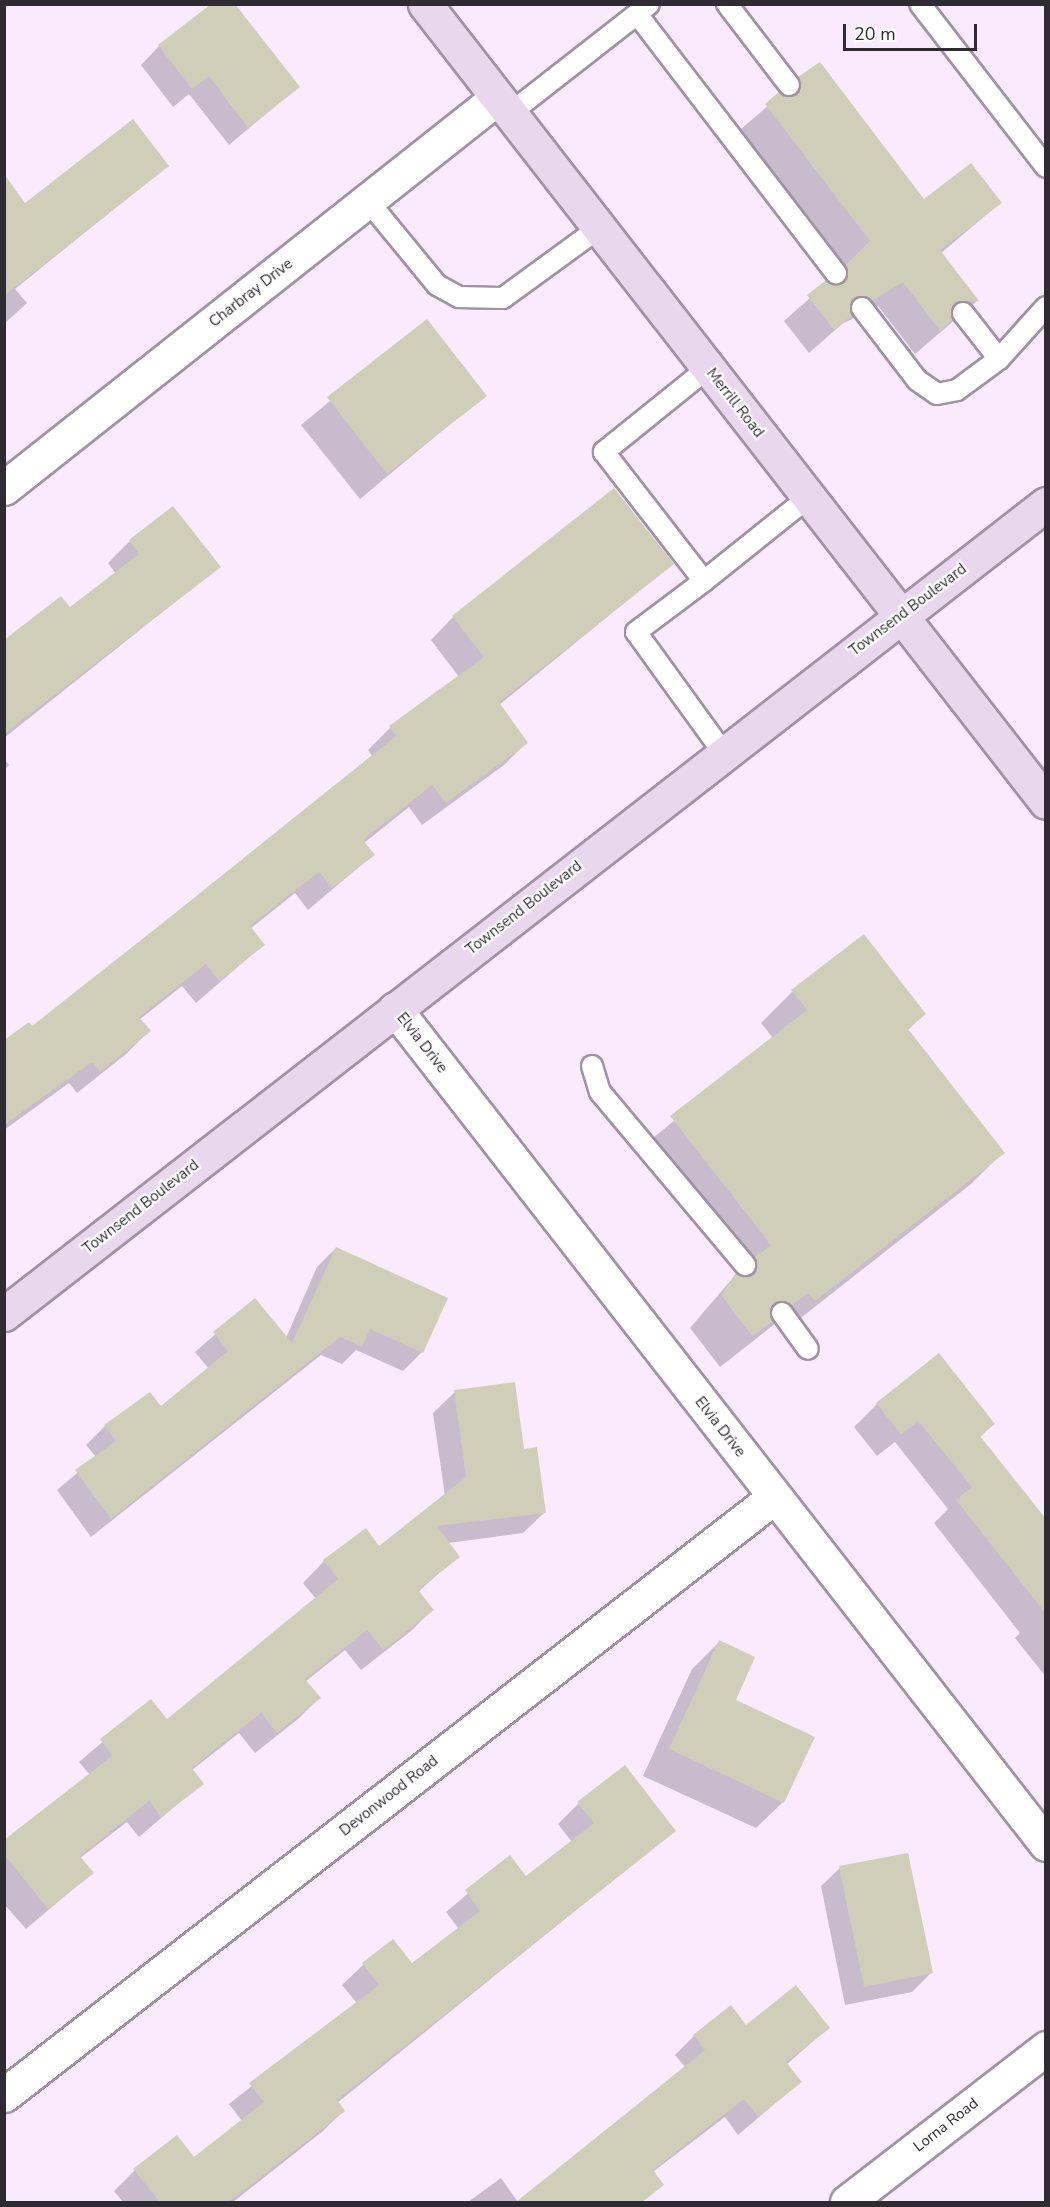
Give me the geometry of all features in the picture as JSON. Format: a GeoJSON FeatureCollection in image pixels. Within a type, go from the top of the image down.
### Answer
{"type":"FeatureCollection","features":[{"type":"Feature","properties":{"kind":"street","name":"Merrill Road"},"geometry":{"type":"LineString","coordinates":[[429,6],[503,106],[1046,802]]}},
{"type":"Feature","properties":{"kind":"street","name":"Charbray Drive"},"geometry":{"type":"LineString","coordinates":[[4,488],[368,201],[503,106]]}},
{"type":"Feature","properties":{"kind":"street","name":"Townsend Boulevard"},"geometry":{"type":"LineString","coordinates":[[4,1314],[723,752],[1046,504]]}},
{"type":"Feature","properties":{"kind":"street","name":"Elvia Drive"},"geometry":{"type":"LineString","coordinates":[[395,1009],[1046,1844]]}},
{"type":"Feature","properties":{"kind":"street","name":"Devonwood Road"},"geometry":{"type":"LineString","coordinates":[[4,2095],[774,1497]]}},
{"type":"Feature","properties":{"kind":"street","name":"Lorna Road"},"geometry":{"type":"LineString","coordinates":[[847,2202],[1046,2048]]}},
{"type":"Feature","properties":{"kind":"lane"},"geometry":{"type":"LineString","coordinates":[[727,4],[789,85]]}},
{"type":"Feature","properties":{"kind":"lane"},"geometry":{"type":"LineString","coordinates":[[920,4],[1046,167]]}},
{"type":"Feature","properties":{"kind":"lane"},"geometry":{"type":"LineString","coordinates":[[503,106],[643,9],[836,273]]}},
{"type":"Feature","properties":{"kind":"lane"},"geometry":{"type":"LineString","coordinates":[[368,201],[436,285],[459,297],[503,298],[599,228]]}},
{"type":"Feature","properties":{"kind":"lane"},"geometry":{"type":"LineString","coordinates":[[862,308],[917,380],[937,394],[957,390],[999,359],[1046,307]]}},
{"type":"Feature","properties":{"kind":"lane"},"geometry":{"type":"LineString","coordinates":[[963,313],[999,359]]}},
{"type":"Feature","properties":{"kind":"lane"},"geometry":{"type":"LineString","coordinates":[[704,581],[604,452],[708,368]]}},
{"type":"Feature","properties":{"kind":"lane"},"geometry":{"type":"LineString","coordinates":[[723,752],[636,632],[809,497]]}},
{"type":"Feature","properties":{"kind":"lane"},"geometry":{"type":"LineString","coordinates":[[592,1066],[600,1092],[745,1265]]}},
{"type":"Feature","properties":{"kind":"lane"},"geometry":{"type":"LineString","coordinates":[[782,1314],[808,1348]]}},
{"type":"Feature","properties":{"kind":"building"},"geometry":{"type":"Polygon","coordinates":[[[211,4],[235,4],[300,87],[248,128],[209,76],[192,89],[158,45],[211,4]]]}},
{"type":"Feature","properties":{"kind":"building"},"geometry":{"type":"Polygon","coordinates":[[[820,62],[924,199],[971,163],[1002,203],[940,250],[979,301],[956,303],[953,320],[940,331],[903,282],[872,301],[855,298],[853,315],[834,330],[807,295],[826,280],[844,282],[845,266],[870,241],[765,104],[779,92],[797,94],[798,77],[820,62]]]}},
{"type":"Feature","properties":{"kind":"building"},"geometry":{"type":"Polygon","coordinates":[[[133,119],[169,166],[4,296],[4,174],[25,203],[133,119]]]}},
{"type":"Feature","properties":{"kind":"building"},"geometry":{"type":"Polygon","coordinates":[[[427,319],[487,396],[387,474],[327,397],[427,319]]]}},
{"type":"Feature","properties":{"kind":"building"},"geometry":{"type":"Polygon","coordinates":[[[614,488],[674,564],[499,702],[528,743],[446,803],[432,785],[363,840],[375,855],[332,888],[319,872],[250,926],[265,945],[219,981],[206,964],[139,1017],[151,1031],[100,1072],[92,1062],[4,1125],[4,1040],[29,1022],[32,1026],[169,918],[396,736],[389,726],[484,657],[452,616],[614,488]]]}},
{"type":"Feature","properties":{"kind":"building"},"geometry":{"type":"Polygon","coordinates":[[[173,506],[221,567],[4,734],[4,640],[61,596],[70,607],[139,554],[129,540],[173,506]]]}},
{"type":"Feature","properties":{"kind":"building"},"geometry":{"type":"Polygon","coordinates":[[[864,934],[926,1014],[908,1029],[1005,1153],[815,1301],[808,1293],[791,1306],[775,1303],[773,1321],[752,1336],[721,1295],[736,1273],[753,1274],[754,1258],[771,1245],[670,1116],[807,1010],[791,990],[864,934]]]}},
{"type":"Feature","properties":{"kind":"building"},"geometry":{"type":"Polygon","coordinates":[[[336,1247],[448,1298],[423,1353],[370,1329],[362,1347],[340,1337],[111,1519],[75,1470],[116,1441],[104,1425],[150,1392],[161,1406],[228,1351],[213,1332],[255,1298],[292,1343],[336,1247]]]}},
{"type":"Feature","properties":{"kind":"building"},"geometry":{"type":"Polygon","coordinates":[[[939,1353],[995,1424],[980,1436],[1046,1519],[1046,1614],[956,1500],[972,1487],[918,1421],[901,1434],[876,1403],[939,1353]]]}},
{"type":"Feature","properties":{"kind":"building"},"geometry":{"type":"Polygon","coordinates":[[[515,1382],[524,1449],[537,1447],[546,1513],[437,1526],[460,1557],[418,1590],[434,1610],[383,1650],[367,1630],[305,1679],[321,1698],[277,1733],[261,1713],[192,1768],[204,1784],[161,1817],[149,1801],[80,1856],[94,1873],[48,1909],[4,1854],[4,1840],[112,1756],[100,1739],[151,1699],[167,1719],[338,1579],[323,1560],[366,1528],[379,1546],[466,1477],[454,1390],[515,1382]]]}},
{"type":"Feature","properties":{"kind":"building"},"geometry":{"type":"Polygon","coordinates":[[[719,1640],[755,1657],[736,1700],[815,1737],[784,1803],[669,1749],[719,1640]]]}},
{"type":"Feature","properties":{"kind":"building"},"geometry":{"type":"Polygon","coordinates":[[[625,1765],[676,1831],[337,2100],[345,2111],[229,2202],[160,2202],[133,2169],[177,2135],[194,2157],[264,2102],[249,2083],[379,1985],[362,1963],[393,1939],[412,1963],[480,1911],[465,1890],[510,1855],[526,1876],[594,1823],[577,1802],[625,1765]]]}},
{"type":"Feature","properties":{"kind":"building"},"geometry":{"type":"Polygon","coordinates":[[[908,1853],[933,1973],[864,1987],[839,1866],[908,1853]]]}},
{"type":"Feature","properties":{"kind":"building"},"geometry":{"type":"Polygon","coordinates":[[[796,1985],[830,2028],[786,2062],[802,2082],[758,2117],[744,2099],[653,2170],[664,2185],[642,2202],[516,2202],[705,2050],[693,2035],[731,2005],[746,2025],[796,1985]]]}}]}
